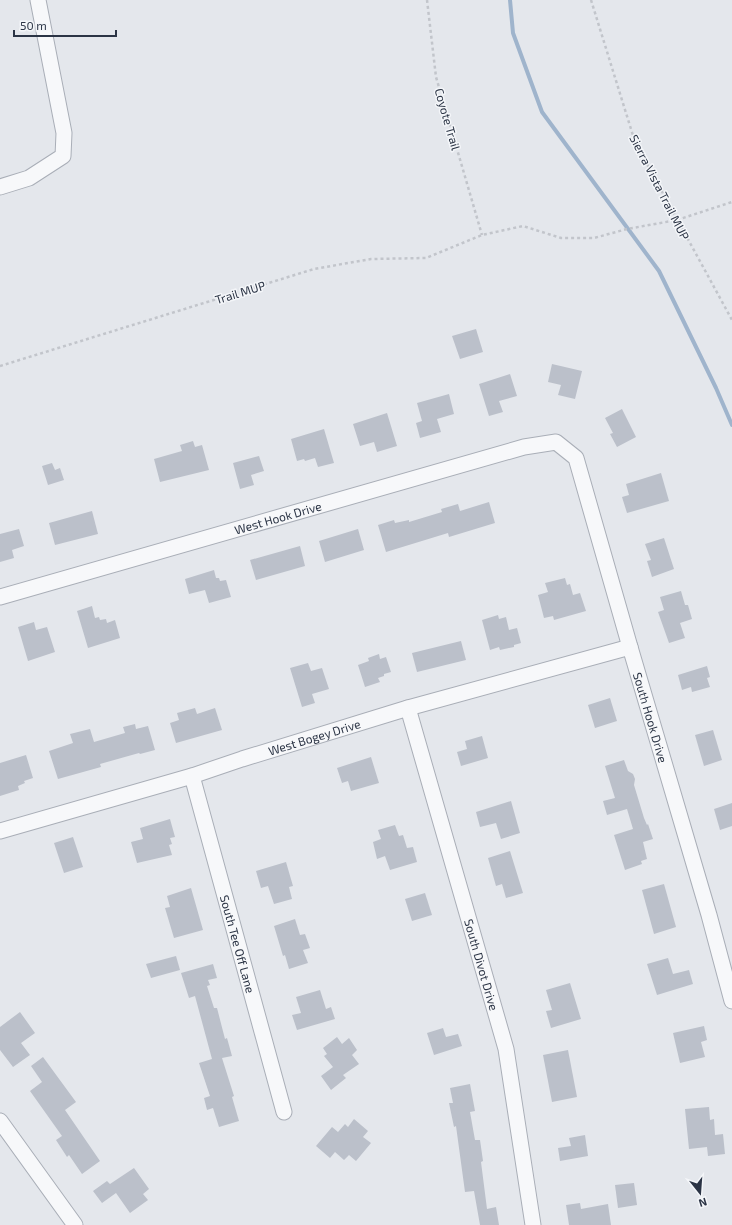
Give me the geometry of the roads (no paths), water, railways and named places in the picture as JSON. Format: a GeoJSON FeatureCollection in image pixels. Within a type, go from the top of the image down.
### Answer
{"type":"FeatureCollection","features":[{"type":"Feature","properties":{"kind":"street"},"geometry":{"type":"LineString","coordinates":[[0,187],[29,178],[63,156],[64,133],[38,0]]}},
{"type":"Feature","properties":{"kind":"street","name":"West Hook Drive"},"geometry":{"type":"LineString","coordinates":[[0,597],[524,447],[556,442]]}},
{"type":"Feature","properties":{"kind":"street","name":"South Hook Drive"},"geometry":{"type":"LineString","coordinates":[[556,442],[576,458],[630,648],[709,914],[732,1001]]}},
{"type":"Feature","properties":{"kind":"street","name":"West Bogey Drive"},"geometry":{"type":"LineString","coordinates":[[0,831],[192,776],[242,759],[408,708],[630,648]]}},
{"type":"Feature","properties":{"kind":"street","name":"South Divot Drive"},"geometry":{"type":"LineString","coordinates":[[408,708],[506,1049],[533,1225]]}},
{"type":"Feature","properties":{"kind":"street","name":"South Tee Off Lane"},"geometry":{"type":"LineString","coordinates":[[192,776],[284,1112]]}},
{"type":"Feature","properties":{"kind":"street"},"geometry":{"type":"LineString","coordinates":[[0,1121],[75,1225]]}},
{"type":"Feature","properties":{"kind":"waterway"},"geometry":{"type":"LineString","coordinates":[[510,0],[513,33],[542,112],[659,271],[716,388],[732,425]]}}]}
